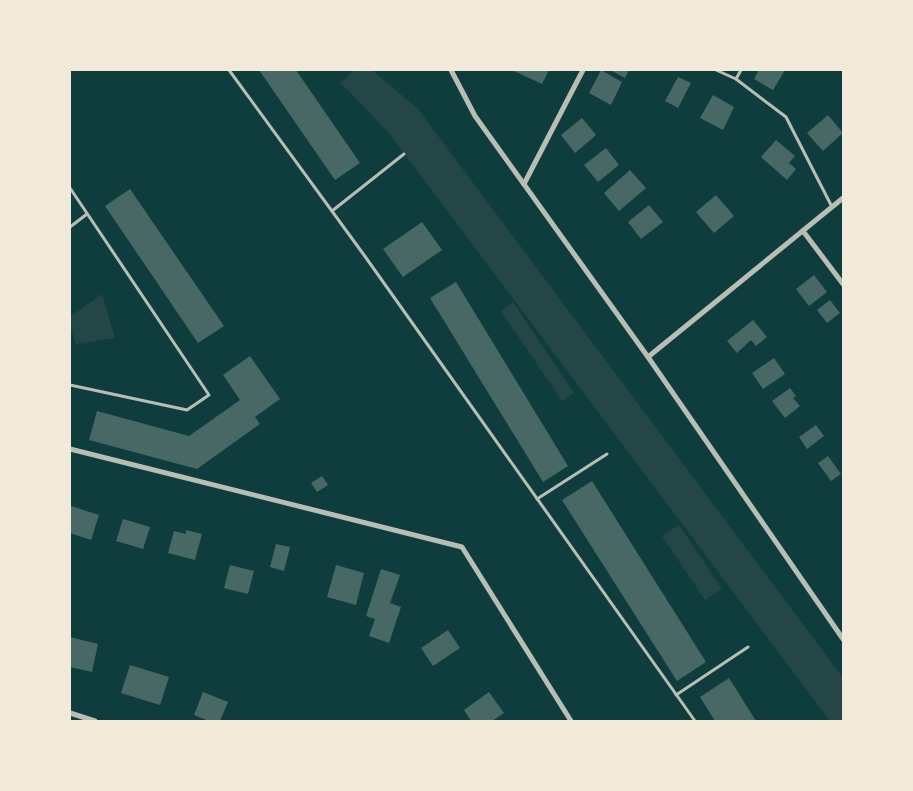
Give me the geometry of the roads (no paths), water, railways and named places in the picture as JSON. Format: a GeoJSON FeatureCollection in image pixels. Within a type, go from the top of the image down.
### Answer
{"type":"FeatureCollection","features":[{"type":"Feature","properties":{"kind":"street"},"geometry":{"type":"LineString","coordinates":[[451,70],[475,116],[648,357],[843,639]]}},
{"type":"Feature","properties":{"kind":"street"},"geometry":{"type":"LineString","coordinates":[[524,184],[583,70]]}},
{"type":"Feature","properties":{"kind":"street"},"geometry":{"type":"LineString","coordinates":[[648,357],[843,198]]}},
{"type":"Feature","properties":{"kind":"street"},"geometry":{"type":"LineString","coordinates":[[803,231],[843,284]]}},
{"type":"Feature","properties":{"kind":"street"},"geometry":{"type":"LineString","coordinates":[[70,449],[462,547],[571,721]]}},
{"type":"Feature","properties":{"kind":"street"},"geometry":{"type":"LineString","coordinates":[[73,721],[72,714],[95,721]]}},
{"type":"Feature","properties":{"kind":"lane"},"geometry":{"type":"LineString","coordinates":[[229,70],[332,211],[695,721]]}},
{"type":"Feature","properties":{"kind":"lane"},"geometry":{"type":"LineString","coordinates":[[716,70],[736,79],[786,117],[832,207]]}},
{"type":"Feature","properties":{"kind":"lane"},"geometry":{"type":"LineString","coordinates":[[736,79],[741,70]]}},
{"type":"Feature","properties":{"kind":"lane"},"geometry":{"type":"LineString","coordinates":[[332,211],[404,154]]}},
{"type":"Feature","properties":{"kind":"lane"},"geometry":{"type":"LineString","coordinates":[[70,188],[209,395],[188,410],[70,384]]}},
{"type":"Feature","properties":{"kind":"lane"},"geometry":{"type":"LineString","coordinates":[[70,227],[87,214]]}},
{"type":"Feature","properties":{"kind":"lane"},"geometry":{"type":"LineString","coordinates":[[537,499],[607,454]]}},
{"type":"Feature","properties":{"kind":"lane"},"geometry":{"type":"LineString","coordinates":[[676,695],[748,647]]}}]}
